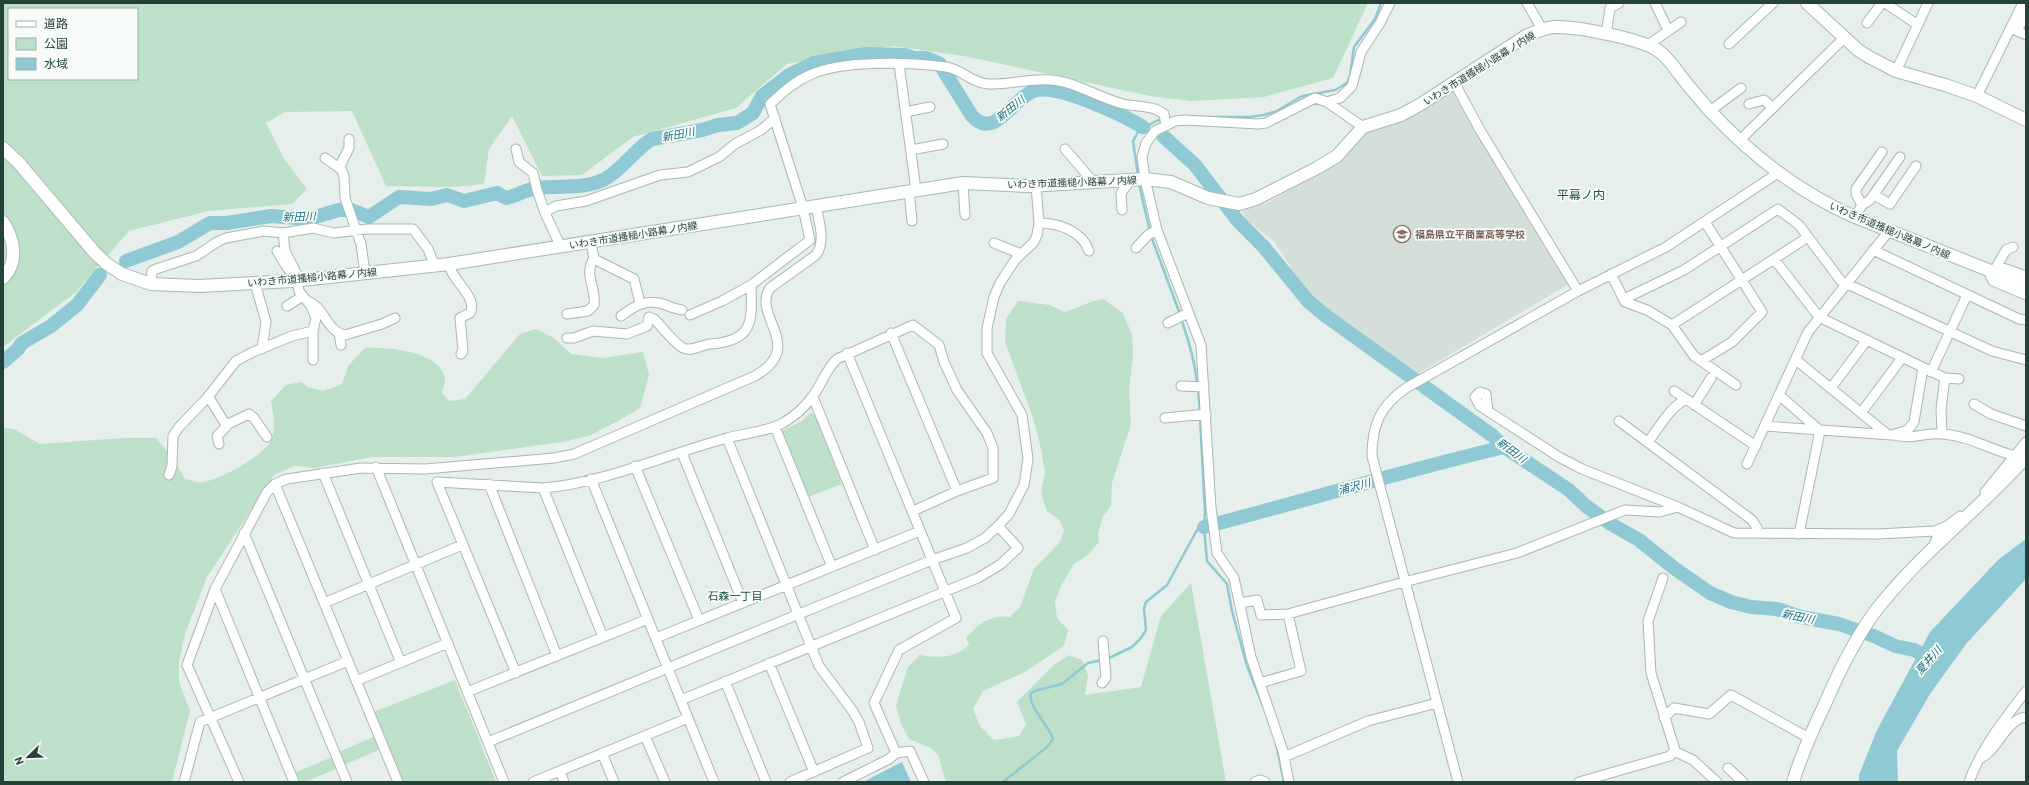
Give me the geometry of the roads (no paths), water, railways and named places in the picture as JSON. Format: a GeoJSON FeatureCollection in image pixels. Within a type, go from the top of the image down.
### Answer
{"type":"FeatureCollection","features":[{"type":"Feature","properties":{"kind":"street"},"geometry":{"type":"LineString","coordinates":[[1327,102],[1340,98],[1352,86],[1361,52],[1380,23],[1390,3]]}},
{"type":"Feature","properties":{"kind":"street"},"geometry":{"type":"LineString","coordinates":[[1527,3],[1542,29]]}},
{"type":"Feature","properties":{"kind":"street"},"geometry":{"type":"LineString","coordinates":[[1606,34],[1610,8],[1619,3]]}},
{"type":"Feature","properties":{"kind":"street"},"geometry":{"type":"LineString","coordinates":[[1655,3],[1668,30]]}},
{"type":"Feature","properties":{"kind":"street"},"geometry":{"type":"LineString","coordinates":[[1729,44],[1773,3]]}},
{"type":"Feature","properties":{"kind":"street"},"geometry":{"type":"LineString","coordinates":[[1807,3],[1846,37],[1858,50],[1896,71],[1945,84],[1977,96],[2026,120]]}},
{"type":"Feature","properties":{"kind":"street"},"geometry":{"type":"LineString","coordinates":[[1867,23],[1882,3]]}},
{"type":"Feature","properties":{"kind":"street"},"geometry":{"type":"LineString","coordinates":[[1885,3],[1918,25]]}},
{"type":"Feature","properties":{"kind":"street"},"geometry":{"type":"LineString","coordinates":[[1896,71],[1928,3]]}},
{"type":"Feature","properties":{"kind":"street"},"geometry":{"type":"LineString","coordinates":[[1977,96],[2023,3]]}},
{"type":"Feature","properties":{"kind":"street"},"geometry":{"type":"LineString","coordinates":[[2026,13],[2017,31],[2026,35]]}},
{"type":"Feature","properties":{"kind":"street"},"geometry":{"type":"LineString","coordinates":[[1648,44],[1681,22]]}},
{"type":"Feature","properties":{"kind":"street","name":"いわき市道搔槌小路幕ノ内線"},"geometry":{"type":"LineString","coordinates":[[3,148],[18,162],[73,228],[107,264],[122,274],[151,284],[199,286],[297,281],[450,264],[963,183],[1036,185],[1138,180],[1171,182],[1208,198],[1239,204],[1263,196],[1337,156],[1363,127],[1401,115],[1526,36],[1542,29],[1567,28],[1606,34],[1648,44],[1660,52],[1710,111],[1741,140],[1778,173],[1821,200],[1855,217],[1992,270],[2026,285]]}},
{"type":"Feature","properties":{"kind":"street"},"geometry":{"type":"LineString","coordinates":[[1741,140],[1846,37]]}},
{"type":"Feature","properties":{"kind":"street"},"geometry":{"type":"LineString","coordinates":[[690,315],[722,301],[751,285],[810,240],[803,208],[770,104],[785,90],[810,75],[838,67],[899,64],[941,67],[985,84],[1043,80],[1057,81],[1123,104],[1157,110],[1164,122]]}},
{"type":"Feature","properties":{"kind":"street"},"geometry":{"type":"LineString","coordinates":[[899,64],[911,150],[913,190],[912,221]]}},
{"type":"Feature","properties":{"kind":"street"},"geometry":{"type":"LineString","coordinates":[[1454,82],[1480,130],[1578,291]]}},
{"type":"Feature","properties":{"kind":"street"},"geometry":{"type":"LineString","coordinates":[[1710,111],[1741,88]]}},
{"type":"Feature","properties":{"kind":"street"},"geometry":{"type":"LineString","coordinates":[[1290,782],[1284,757],[1251,657],[1234,578],[1217,553],[1213,526],[1201,345],[1138,180],[1146,143],[1164,122],[1185,120],[1258,124],[1274,120],[1315,98],[1327,102],[1363,127]]}},
{"type":"Feature","properties":{"kind":"street"},"geometry":{"type":"LineString","coordinates":[[1749,104],[1764,100],[1773,108]]}},
{"type":"Feature","properties":{"kind":"street"},"geometry":{"type":"LineString","coordinates":[[905,112],[930,107]]}},
{"type":"Feature","properties":{"kind":"street"},"geometry":{"type":"LineString","coordinates":[[545,212],[556,206],[586,201],[660,175],[688,172],[719,157],[735,144],[761,130],[775,118]]}},
{"type":"Feature","properties":{"kind":"street"},"geometry":{"type":"LineString","coordinates":[[339,168],[349,148],[350,139]]}},
{"type":"Feature","properties":{"kind":"street"},"geometry":{"type":"LineString","coordinates":[[911,150],[943,144]]}},
{"type":"Feature","properties":{"kind":"street"},"geometry":{"type":"LineString","coordinates":[[516,149],[518,159],[532,171],[545,212],[561,246]]}},
{"type":"Feature","properties":{"kind":"street"},"geometry":{"type":"LineString","coordinates":[[1065,149],[1089,177],[1091,182]]}},
{"type":"Feature","properties":{"kind":"street"},"geometry":{"type":"LineString","coordinates":[[1862,205],[1856,194],[1856,189],[1882,152]]}},
{"type":"Feature","properties":{"kind":"street"},"geometry":{"type":"LineString","coordinates":[[325,158],[339,168],[344,176],[348,209],[361,244],[365,273]]}},
{"type":"Feature","properties":{"kind":"street"},"geometry":{"type":"LineString","coordinates":[[1855,217],[1862,205],[1870,200],[1874,195],[1897,160],[1910,174]]}},
{"type":"Feature","properties":{"kind":"street"},"geometry":{"type":"LineString","coordinates":[[1874,195],[1890,204],[1916,166]]}},
{"type":"Feature","properties":{"kind":"street"},"geometry":{"type":"LineString","coordinates":[[1458,782],[1372,456],[1375,426],[1381,413],[1390,401],[1406,388],[1578,291],[1666,247],[1778,173]]}},
{"type":"Feature","properties":{"kind":"street"},"geometry":{"type":"LineString","coordinates":[[1122,210],[1121,193],[1138,180]]}},
{"type":"Feature","properties":{"kind":"street"},"geometry":{"type":"LineString","coordinates":[[963,183],[966,215]]}},
{"type":"Feature","properties":{"kind":"street"},"geometry":{"type":"LineString","coordinates":[[488,742],[932,560],[967,548],[985,538],[998,526],[1009,514],[1024,485],[1028,459],[1022,415],[987,353],[987,328],[994,298],[1000,283],[1021,254],[1034,242],[1039,223],[1036,185]]}},
{"type":"Feature","properties":{"kind":"street"},"geometry":{"type":"LineString","coordinates":[[239,782],[212,717],[188,665],[215,589],[244,533],[268,492],[275,484],[287,479],[376,467],[425,468],[554,458],[574,454],[742,382],[764,370],[776,356],[778,344],[775,328],[765,300],[766,294],[770,288],[816,255],[821,248],[816,206]]}},
{"type":"Feature","properties":{"kind":"street"},"geometry":{"type":"LineString","coordinates":[[1624,300],[1684,270],[1778,209],[1799,225],[1841,281],[1992,351],[2026,360]]}},
{"type":"Feature","properties":{"kind":"street"},"geometry":{"type":"LineString","coordinates":[[3,222],[13,242],[12,262],[3,278]]}},
{"type":"Feature","properties":{"kind":"street"},"geometry":{"type":"LineString","coordinates":[[1700,361],[1732,342],[1762,312],[1705,222]]}},
{"type":"Feature","properties":{"kind":"street"},"geometry":{"type":"LineString","coordinates":[[1039,223],[1046,223],[1067,228],[1082,238],[1089,251]]}},
{"type":"Feature","properties":{"kind":"street"},"geometry":{"type":"LineString","coordinates":[[151,284],[152,271],[156,269],[196,256],[217,242],[226,238],[264,231],[283,233],[313,228],[334,233],[356,230],[414,229],[428,249],[435,266]]}},
{"type":"Feature","properties":{"kind":"street"},"geometry":{"type":"LineString","coordinates":[[1136,248],[1148,235],[1157,230]]}},
{"type":"Feature","properties":{"kind":"street"},"geometry":{"type":"LineString","coordinates":[[1747,464],[1808,332],[1889,231]]}},
{"type":"Feature","properties":{"kind":"street"},"geometry":{"type":"LineString","coordinates":[[283,233],[285,251],[297,281],[316,318],[313,331],[313,360]]}},
{"type":"Feature","properties":{"kind":"street"},"geometry":{"type":"LineString","coordinates":[[1672,325],[1808,238]]}},
{"type":"Feature","properties":{"kind":"street"},"geometry":{"type":"LineString","coordinates":[[567,314],[588,311],[594,305],[590,265],[594,259],[591,242]]}},
{"type":"Feature","properties":{"kind":"street"},"geometry":{"type":"LineString","coordinates":[[994,243],[1021,254]]}},
{"type":"Feature","properties":{"kind":"street"},"geometry":{"type":"LineString","coordinates":[[2013,247],[2006,250],[1992,270],[1993,281],[2026,295]]}},
{"type":"Feature","properties":{"kind":"street"},"geometry":{"type":"LineString","coordinates":[[1873,250],[1967,295],[2026,320]]}},
{"type":"Feature","properties":{"kind":"street"},"geometry":{"type":"LineString","coordinates":[[277,251],[297,281]]}},
{"type":"Feature","properties":{"kind":"street"},"geometry":{"type":"LineString","coordinates":[[594,259],[634,279],[640,303]]}},
{"type":"Feature","properties":{"kind":"street"},"geometry":{"type":"LineString","coordinates":[[1774,259],[1819,317],[1945,378],[1960,379]]}},
{"type":"Feature","properties":{"kind":"street"},"geometry":{"type":"LineString","coordinates":[[450,264],[452,273],[467,292],[472,306],[470,313],[460,318],[463,351],[461,354]]}},
{"type":"Feature","properties":{"kind":"street"},"geometry":{"type":"LineString","coordinates":[[1992,270],[2026,276]]}},
{"type":"Feature","properties":{"kind":"street"},"geometry":{"type":"LineString","coordinates":[[1611,274],[1625,302],[1652,312],[1672,325],[1694,356],[1736,385]]}},
{"type":"Feature","properties":{"kind":"street"},"geometry":{"type":"LineString","coordinates":[[255,283],[266,322],[262,349]]}},
{"type":"Feature","properties":{"kind":"street"},"geometry":{"type":"LineString","coordinates":[[567,338],[574,338],[593,331],[619,334],[636,332],[647,326],[649,318],[654,319],[681,347],[691,349],[709,344],[722,344],[739,337],[750,325],[752,310],[751,285]]}},
{"type":"Feature","properties":{"kind":"street"},"geometry":{"type":"LineString","coordinates":[[1796,360],[1861,413],[1890,434],[1908,430],[1914,422],[1927,370],[1950,332],[1967,295]]}},
{"type":"Feature","properties":{"kind":"street"},"geometry":{"type":"LineString","coordinates":[[287,306],[306,299]]}},
{"type":"Feature","properties":{"kind":"street"},"geometry":{"type":"LineString","coordinates":[[306,299],[320,310],[329,323],[339,333],[348,335],[395,318]]}},
{"type":"Feature","properties":{"kind":"street"},"geometry":{"type":"LineString","coordinates":[[621,316],[640,303],[666,305],[672,309],[682,310]]}},
{"type":"Feature","properties":{"kind":"street"},"geometry":{"type":"LineString","coordinates":[[1168,323],[1188,313]]}},
{"type":"Feature","properties":{"kind":"street"},"geometry":{"type":"LineString","coordinates":[[516,673],[437,482],[542,488],[591,478],[682,453],[727,438],[775,427],[795,414],[813,396],[830,365],[847,353],[914,325],[939,345],[944,362],[957,390],[987,433],[993,448],[993,478],[957,491],[913,511]]}},
{"type":"Feature","properties":{"kind":"street"},"geometry":{"type":"LineString","coordinates":[[169,475],[172,466],[173,436],[178,427],[208,396],[236,361],[243,356],[295,335],[313,331]]}},
{"type":"Feature","properties":{"kind":"street"},"geometry":{"type":"LineString","coordinates":[[600,341],[603,331]]}},
{"type":"Feature","properties":{"kind":"street"},"geometry":{"type":"LineString","coordinates":[[339,333],[341,346]]}},
{"type":"Feature","properties":{"kind":"street"},"geometry":{"type":"LineString","coordinates":[[891,334],[957,491]]}},
{"type":"Feature","properties":{"kind":"street"},"geometry":{"type":"LineString","coordinates":[[1831,388],[1867,340]]}},
{"type":"Feature","properties":{"kind":"street"},"geometry":{"type":"LineString","coordinates":[[847,353],[956,618],[899,650],[874,703],[896,753]]}},
{"type":"Feature","properties":{"kind":"street"},"geometry":{"type":"LineString","coordinates":[[1861,413],[1902,358]]}},
{"type":"Feature","properties":{"kind":"street"},"geometry":{"type":"LineString","coordinates":[[1694,405],[1711,378]]}},
{"type":"Feature","properties":{"kind":"street"},"geometry":{"type":"LineString","coordinates":[[1942,434],[1941,409],[1945,378]]}},
{"type":"Feature","properties":{"kind":"street"},"geometry":{"type":"LineString","coordinates":[[1181,386],[1204,387]]}},
{"type":"Feature","properties":{"kind":"street"},"geometry":{"type":"LineString","coordinates":[[1674,391],[1756,446]]}},
{"type":"Feature","properties":{"kind":"street"},"geometry":{"type":"LineString","coordinates":[[1780,395],[1818,429],[1819,436],[1799,534]]}},
{"type":"Feature","properties":{"kind":"street"},"geometry":{"type":"LineString","coordinates":[[208,396],[226,425]]}},
{"type":"Feature","properties":{"kind":"street"},"geometry":{"type":"LineString","coordinates":[[813,396],[875,550]]}},
{"type":"Feature","properties":{"kind":"street"},"geometry":{"type":"LineString","coordinates":[[1648,442],[1669,414],[1679,403],[1686,399]]}},
{"type":"Feature","properties":{"kind":"street"},"geometry":{"type":"LineString","coordinates":[[1974,404],[1991,414],[2026,426]]}},
{"type":"Feature","properties":{"kind":"street"},"geometry":{"type":"LineString","coordinates":[[1488,411],[1559,458],[1582,469],[1678,507],[1734,533],[1877,534],[1935,531],[1947,526],[1960,516],[2021,456]]}},
{"type":"Feature","properties":{"kind":"street"},"geometry":{"type":"LineString","coordinates":[[219,444],[217,436],[226,427],[226,425],[249,414],[254,418],[267,436]]}},
{"type":"Feature","properties":{"kind":"street"},"geometry":{"type":"LineString","coordinates":[[1165,418],[1206,414]]}},
{"type":"Feature","properties":{"kind":"street"},"geometry":{"type":"LineString","coordinates":[[1619,421],[1752,520],[1757,528],[1757,533]]}},
{"type":"Feature","properties":{"kind":"street"},"geometry":{"type":"LineString","coordinates":[[1765,426],[1890,434],[1914,438],[1942,434],[1966,439],[2021,456]]}},
{"type":"Feature","properties":{"kind":"street"},"geometry":{"type":"LineString","coordinates":[[775,427],[832,567]]}},
{"type":"Feature","properties":{"kind":"street"},"geometry":{"type":"LineString","coordinates":[[727,438],[819,666],[859,722],[868,748],[790,782]]}},
{"type":"Feature","properties":{"kind":"street"},"geometry":{"type":"LineString","coordinates":[[1793,782],[1809,738],[1849,652],[1875,612],[2021,456],[2026,442]]}},
{"type":"Feature","properties":{"kind":"street"},"geometry":{"type":"LineString","coordinates":[[682,453],[743,603]]}},
{"type":"Feature","properties":{"kind":"street"},"geometry":{"type":"LineString","coordinates":[[635,466],[699,620]]}},
{"type":"Feature","properties":{"kind":"street"},"geometry":{"type":"LineString","coordinates":[[376,467],[504,782]]}},
{"type":"Feature","properties":{"kind":"street"},"geometry":{"type":"LineString","coordinates":[[323,473],[401,663]]}},
{"type":"Feature","properties":{"kind":"street"},"geometry":{"type":"LineString","coordinates":[[591,478],[714,782]]}},
{"type":"Feature","properties":{"kind":"street"},"geometry":{"type":"LineString","coordinates":[[275,484],[398,782]]}},
{"type":"Feature","properties":{"kind":"street"},"geometry":{"type":"LineString","coordinates":[[488,484],[557,656]]}},
{"type":"Feature","properties":{"kind":"street"},"geometry":{"type":"LineString","coordinates":[[542,488],[603,637]]}},
{"type":"Feature","properties":{"kind":"street"},"geometry":{"type":"LineString","coordinates":[[1240,603],[1257,600],[1261,616],[1288,614],[1517,553],[1625,510],[1660,512],[1678,507]]}},
{"type":"Feature","properties":{"kind":"street"},"geometry":{"type":"LineString","coordinates":[[681,700],[978,578],[1001,564],[1018,548],[998,526]]}},
{"type":"Feature","properties":{"kind":"street"},"geometry":{"type":"LineString","coordinates":[[656,638],[920,531]]}},
{"type":"Feature","properties":{"kind":"street"},"geometry":{"type":"LineString","coordinates":[[1933,549],[1937,538],[1935,531]]}},
{"type":"Feature","properties":{"kind":"street"},"geometry":{"type":"LineString","coordinates":[[244,533],[347,782]]}},
{"type":"Feature","properties":{"kind":"street"},"geometry":{"type":"LineString","coordinates":[[324,603],[462,545]]}},
{"type":"Feature","properties":{"kind":"street"},"geometry":{"type":"LineString","coordinates":[[1663,578],[1648,621],[1651,673],[1674,751],[1693,760],[1717,782]]}},
{"type":"Feature","properties":{"kind":"street"},"geometry":{"type":"LineString","coordinates":[[215,589],[294,782]]}},
{"type":"Feature","properties":{"kind":"street"},"geometry":{"type":"LineString","coordinates":[[1260,683],[1301,671],[1288,614]]}},
{"type":"Feature","properties":{"kind":"street"},"geometry":{"type":"LineString","coordinates":[[468,692],[648,619]]}},
{"type":"Feature","properties":{"kind":"street"},"geometry":{"type":"LineString","coordinates":[[1102,683],[1106,678],[1103,641]]}},
{"type":"Feature","properties":{"kind":"street"},"geometry":{"type":"LineString","coordinates":[[356,681],[448,643]]}},
{"type":"Feature","properties":{"kind":"street"},"geometry":{"type":"LineString","coordinates":[[186,780],[200,722],[348,661]]}},
{"type":"Feature","properties":{"kind":"street"},"geometry":{"type":"LineString","coordinates":[[769,663],[814,772]]}},
{"type":"Feature","properties":{"kind":"street"},"geometry":{"type":"LineString","coordinates":[[725,681],[766,782]]}},
{"type":"Feature","properties":{"kind":"street"},"geometry":{"type":"LineString","coordinates":[[1969,782],[1979,759],[1996,730],[2026,691]]}},
{"type":"Feature","properties":{"kind":"street"},"geometry":{"type":"LineString","coordinates":[[1664,718],[1674,708],[1709,714],[1731,695],[1809,738]]}},
{"type":"Feature","properties":{"kind":"street"},"geometry":{"type":"LineString","coordinates":[[1284,757],[1368,721],[1437,702]]}},
{"type":"Feature","properties":{"kind":"street"},"geometry":{"type":"LineString","coordinates":[[532,782],[688,718]]}},
{"type":"Feature","properties":{"kind":"street"},"geometry":{"type":"LineString","coordinates":[[1979,759],[1992,750],[2014,722],[2026,718]]}},
{"type":"Feature","properties":{"kind":"street"},"geometry":{"type":"LineString","coordinates":[[645,736],[665,782]]}},
{"type":"Feature","properties":{"kind":"street"},"geometry":{"type":"LineString","coordinates":[[843,782],[889,759],[896,753],[910,751],[924,782]]}},
{"type":"Feature","properties":{"kind":"street"},"geometry":{"type":"LineString","coordinates":[[1579,782],[1670,756],[1674,751]]}},
{"type":"Feature","properties":{"kind":"street"},"geometry":{"type":"LineString","coordinates":[[602,753],[614,782]]}},
{"type":"Feature","properties":{"kind":"street"},"geometry":{"type":"LineString","coordinates":[[1728,768],[1743,782]]}},
{"type":"Feature","properties":{"kind":"street"},"geometry":{"type":"LineString","coordinates":[[560,771],[564,782]]}},
{"type":"Feature","properties":{"kind":"street"},"geometry":{"type":"LineString","coordinates":[[1255,782],[1260,780],[1265,782]]}},
{"type":"Feature","properties":{"kind":"water","name":"夏井川"},"geometry":{"type":"Polygon","coordinates":[[[2026,539],[2026,579],[1966,644],[1930,694],[1897,751],[1898,782],[1859,782],[1859,775],[1877,730],[1930,632],[1999,559],[2026,539]]]}},
{"type":"Feature","properties":{"kind":"water"},"geometry":{"type":"Polygon","coordinates":[[[902,762],[911,782],[863,782],[902,762]]]}},
{"type":"Feature","properties":{"kind":"waterway"},"geometry":{"type":"LineString","coordinates":[[1202,117],[1249,117],[1264,115],[1277,111],[1302,96],[1335,90],[1347,83],[1350,76],[1354,47],[1375,19],[1381,3]]}},
{"type":"Feature","properties":{"kind":"waterway","name":"新田川"},"geometry":{"type":"LineString","coordinates":[[126,261],[178,242],[210,223],[227,223],[271,216],[298,218],[315,217],[339,210],[351,210],[369,217],[399,197],[431,199],[447,195],[464,201],[497,193],[506,198],[526,191],[546,187],[588,185],[605,179],[611,175],[652,139],[702,130],[718,125],[737,123],[753,113],[762,96],[789,75],[814,63],[866,54],[905,55],[914,58],[926,58],[939,63],[972,116],[981,123],[989,124],[997,121],[1028,94],[1037,90],[1047,90],[1075,96],[1091,102],[1121,115],[1143,127]]}},
{"type":"Feature","properties":{"kind":"waterway"},"geometry":{"type":"LineString","coordinates":[[1138,175],[1133,141],[1138,132],[1156,121],[1173,118]]}},
{"type":"Feature","properties":{"kind":"waterway","name":"新田川"},"geometry":{"type":"LineString","coordinates":[[1163,136],[1195,165],[1238,221],[1263,246],[1308,301],[1326,316],[1493,436],[1504,447],[1569,490],[1586,506],[1611,524],[1639,540],[1674,568],[1710,593],[1731,602],[1751,607],[1777,609],[1801,617],[1839,624],[1874,636],[1895,646],[1914,650],[1928,657]]}},
{"type":"Feature","properties":{"kind":"waterway"},"geometry":{"type":"LineString","coordinates":[[1139,184],[1150,232]]}},
{"type":"Feature","properties":{"kind":"waterway"},"geometry":{"type":"LineString","coordinates":[[1151,236],[1180,314]]}},
{"type":"Feature","properties":{"kind":"waterway","name":"新田川"},"geometry":{"type":"LineString","coordinates":[[3,362],[18,349],[22,343],[51,326],[77,305],[100,275]]}},
{"type":"Feature","properties":{"kind":"waterway"},"geometry":{"type":"LineString","coordinates":[[1181,319],[1187,335],[1195,367],[1197,384]]}},
{"type":"Feature","properties":{"kind":"waterway"},"geometry":{"type":"LineString","coordinates":[[1198,389],[1200,412]]}},
{"type":"Feature","properties":{"kind":"waterway"},"geometry":{"type":"LineString","coordinates":[[1200,417],[1205,512],[1204,527],[1207,561],[1227,584],[1232,611],[1247,666],[1263,706]]}},
{"type":"Feature","properties":{"kind":"waterway","name":"浦沢川"},"geometry":{"type":"LineString","coordinates":[[1204,527],[1504,447]]}},
{"type":"Feature","properties":{"kind":"waterway"},"geometry":{"type":"LineString","coordinates":[[1107,659],[1132,647],[1141,638],[1146,630],[1144,608],[1146,602],[1167,585],[1197,530],[1204,527]]}},
{"type":"Feature","properties":{"kind":"waterway"},"geometry":{"type":"LineString","coordinates":[[1003,782],[1047,747],[1053,739],[1032,704],[1031,693],[1062,684],[1088,663],[1102,660]]}},
{"type":"Feature","properties":{"kind":"waterway"},"geometry":{"type":"LineString","coordinates":[[1276,743],[1284,782]]}},
{"type":"Feature","properties":{"kind":"place","name":"福島県立平商業高等学校"},"geometry":{"type":"Point","coordinates":[1402,234]}},
{"type":"Feature","properties":{"kind":"district","name":"平幕ノ内"},"geometry":{"type":"Point","coordinates":[1581,194]}},
{"type":"Feature","properties":{"kind":"district","name":"石森一丁目"},"geometry":{"type":"Point","coordinates":[735,595]}}]}
